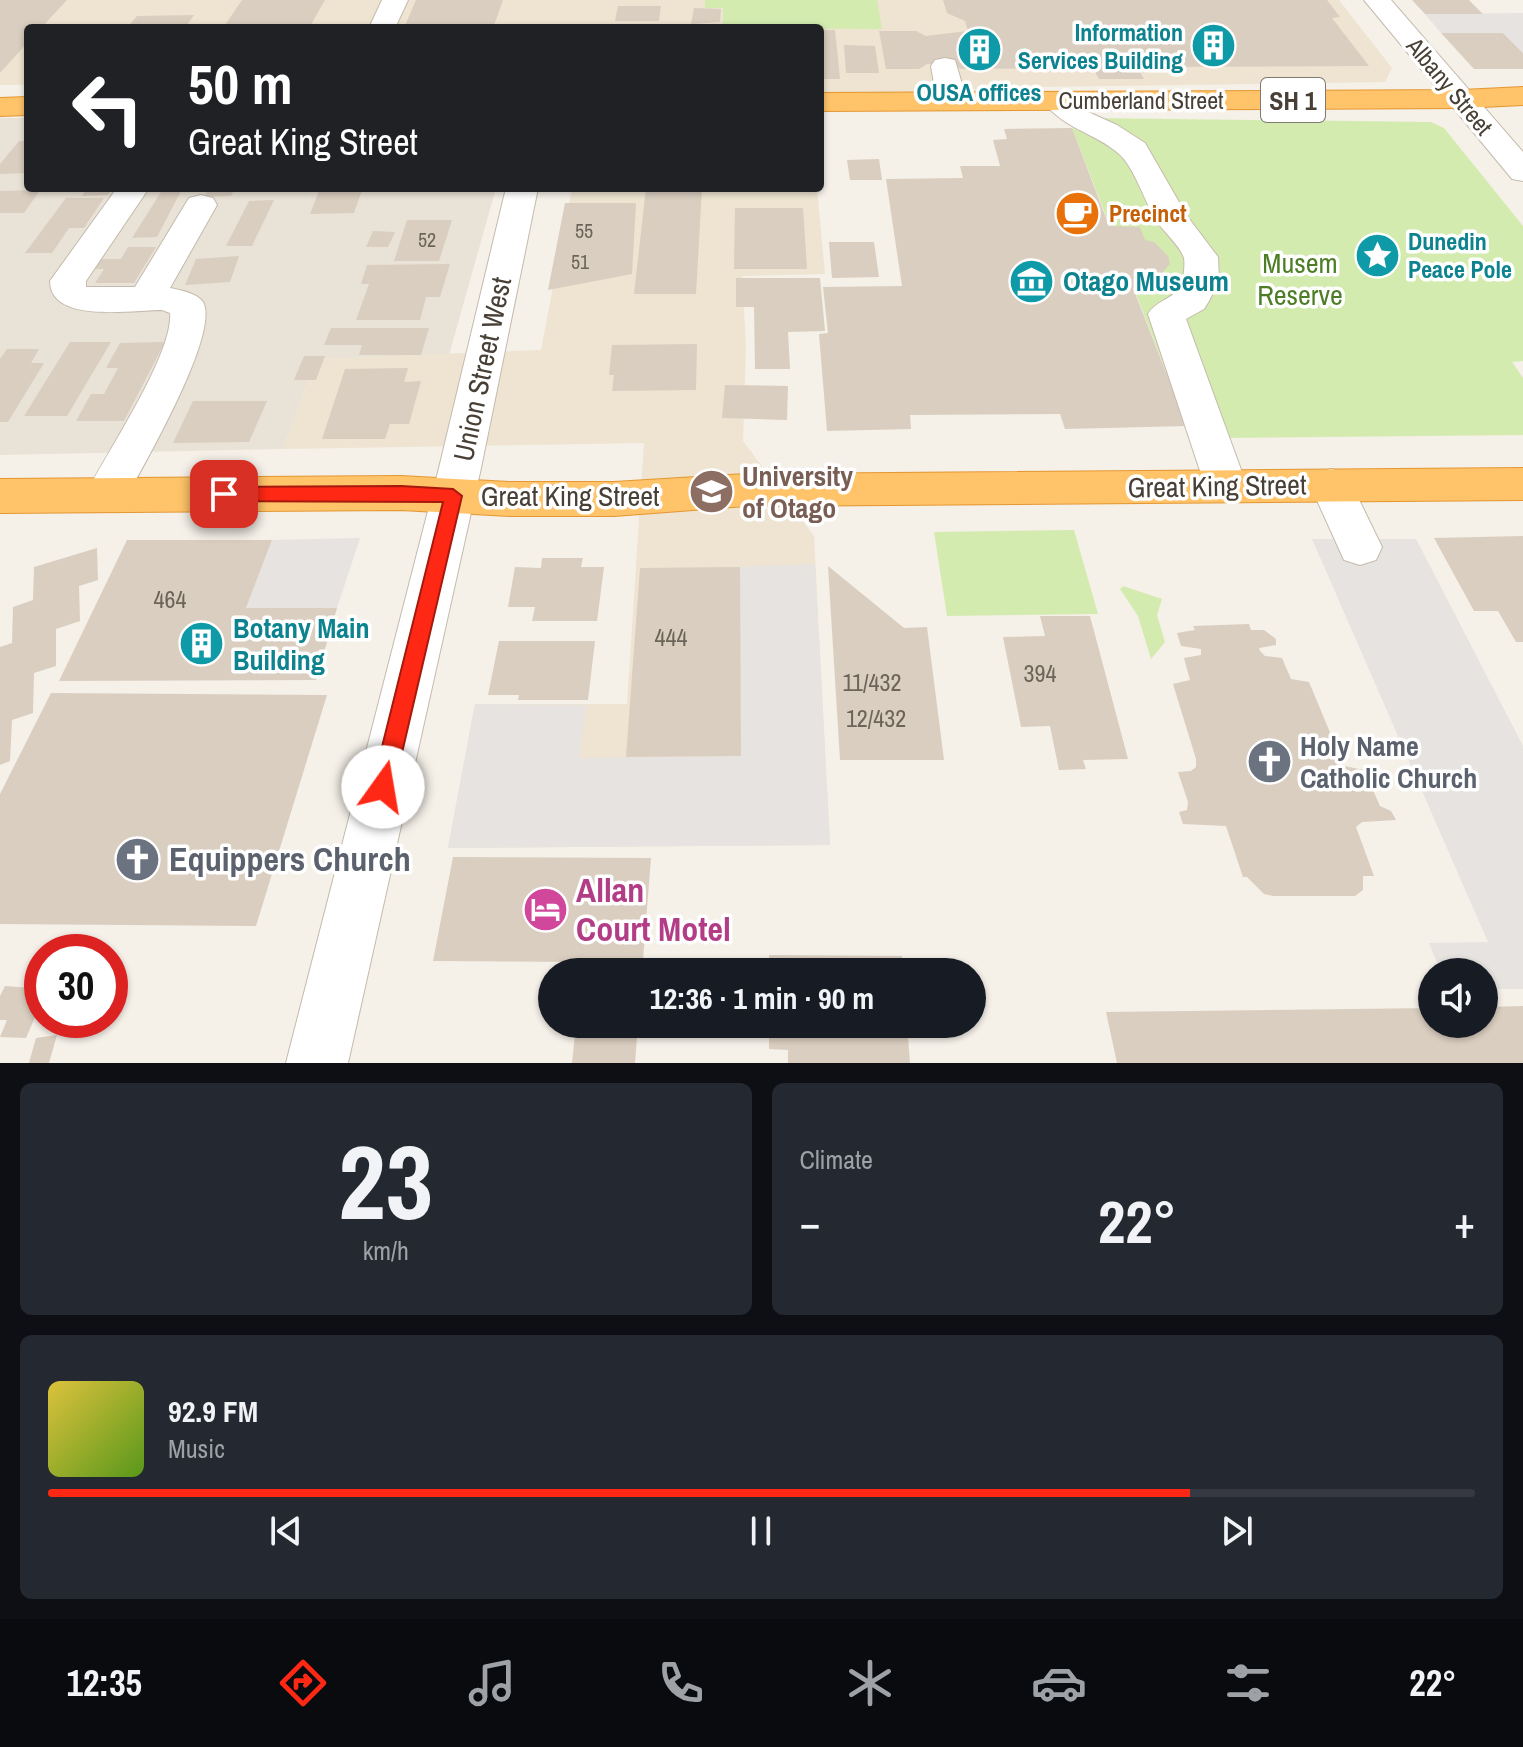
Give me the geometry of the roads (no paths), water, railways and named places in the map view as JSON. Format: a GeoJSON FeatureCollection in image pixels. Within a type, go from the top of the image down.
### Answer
{"type":"FeatureCollection","features":[{"type":"Feature","properties":{"kind":"highway","name":"SH 1"},"geometry":{"type":"LineString","coordinates":[[1462,99],[1523,96]]}},
{"type":"Feature","properties":{"kind":"highway","name":"Cumberland Street"},"geometry":{"type":"LineString","coordinates":[[824,102],[1462,99]]}},
{"type":"Feature","properties":{"kind":"highway"},"geometry":{"type":"LineString","coordinates":[[0,107],[24,106]]}},
{"type":"Feature","properties":{"kind":"highway","name":"Great King Street"},"geometry":{"type":"LineString","coordinates":[[0,496],[401,493],[614,499],[746,490],[1523,484]]}},
{"type":"Feature","properties":{"kind":"street"},"geometry":{"type":"LineString","coordinates":[[384,24],[395,0]]}},
{"type":"Feature","properties":{"kind":"street","name":"Albany Street"},"geometry":{"type":"LineString","coordinates":[[1377,0],[1523,172]]}},
{"type":"Feature","properties":{"kind":"street"},"geometry":{"type":"LineString","coordinates":[[945,66],[952,101]]}},
{"type":"Feature","properties":{"kind":"street"},"geometry":{"type":"LineString","coordinates":[[1058,101],[1076,117],[1106,131],[1134,150],[1172,219],[1201,257],[1201,280],[1191,301],[1166,314],[1226,486]]}},
{"type":"Feature","properties":{"kind":"street"},"geometry":{"type":"LineString","coordinates":[[106,495],[171,373],[190,325],[191,314],[185,303],[173,299],[79,299],[67,289],[70,277],[130,192]]}},
{"type":"Feature","properties":{"kind":"street","name":"Union Street West"},"geometry":{"type":"LineString","coordinates":[[317,1063],[453,496],[521,192]]}},
{"type":"Feature","properties":{"kind":"street"},"geometry":{"type":"LineString","coordinates":[[145,299],[201,205]]}},
{"type":"Feature","properties":{"kind":"street"},"geometry":{"type":"LineString","coordinates":[[1331,485],[1360,547]]}},
{"type":"Feature","properties":{"kind":"place","name":"Information Services Building"},"geometry":{"type":"Point","coordinates":[1214,46]}},
{"type":"Feature","properties":{"kind":"place","name":"OUSA offices"},"geometry":{"type":"Point","coordinates":[979,50]}},
{"type":"Feature","properties":{"kind":"place","name":"Precinct"},"geometry":{"type":"Point","coordinates":[1078,213]}},
{"type":"Feature","properties":{"kind":"place","name":"Dunedin Peace Pole"},"geometry":{"type":"Point","coordinates":[1377,255]}},
{"type":"Feature","properties":{"kind":"place","name":"Otago Museum"},"geometry":{"type":"Point","coordinates":[1032,281]}},
{"type":"Feature","properties":{"kind":"place","name":"University of Otago"},"geometry":{"type":"Point","coordinates":[711,492]}},
{"type":"Feature","properties":{"kind":"place","name":"Botany Main Building"},"geometry":{"type":"Point","coordinates":[202,644]}},
{"type":"Feature","properties":{"kind":"place","name":"Holy Name Catholic Church"},"geometry":{"type":"Point","coordinates":[1269,762]}},
{"type":"Feature","properties":{"kind":"place","name":"Equippers Church"},"geometry":{"type":"Point","coordinates":[138,859]}},
{"type":"Feature","properties":{"kind":"place","name":"Allan Court Motel"},"geometry":{"type":"Point","coordinates":[545,910]}},
{"type":"Feature","properties":{"kind":"park label","name":"Musem Reserve"},"geometry":{"type":"Point","coordinates":[1300,279]}}]}
